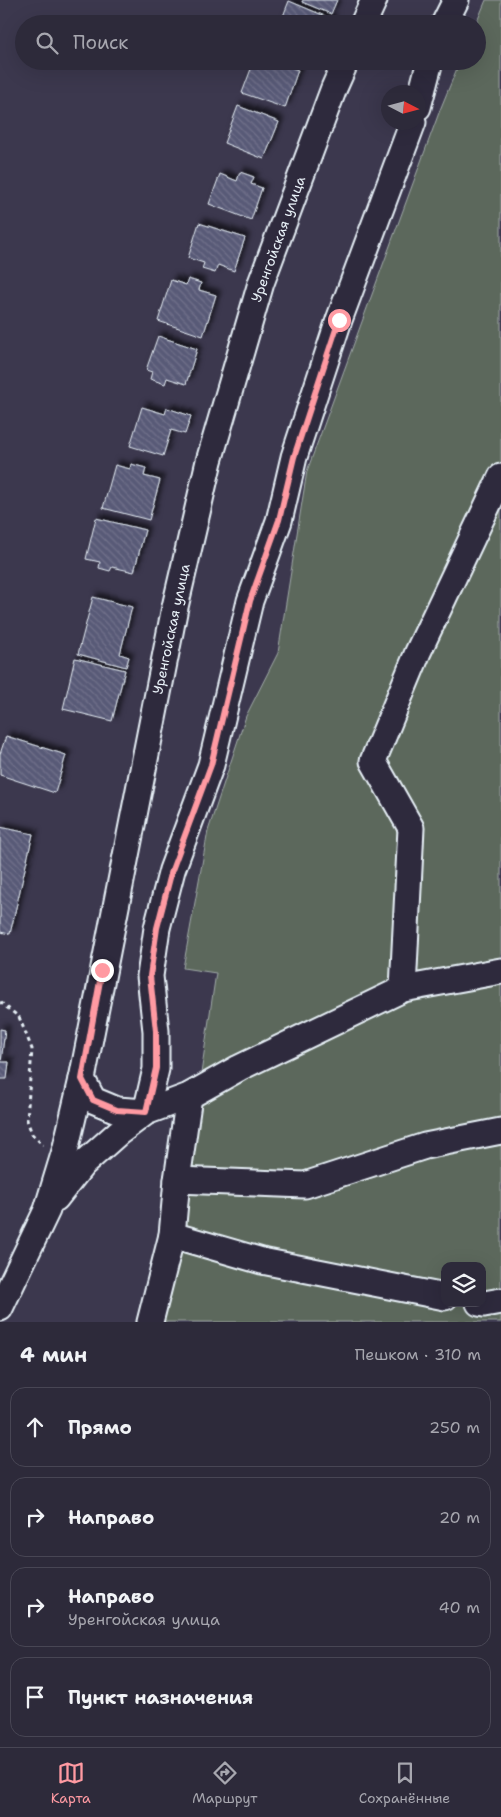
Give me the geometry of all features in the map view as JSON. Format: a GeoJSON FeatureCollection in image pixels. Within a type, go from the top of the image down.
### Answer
{"type":"FeatureCollection","features":[{"type":"Feature","properties":{"kind":"street"},"geometry":{"type":"LineString","coordinates":[[367,15],[374,0]]}},
{"type":"Feature","properties":{"kind":"street"},"geometry":{"type":"LineString","coordinates":[[448,15],[456,0]]}},
{"type":"Feature","properties":{"kind":"street","name":"Уренгойская улица"},"geometry":{"type":"LineString","coordinates":[[46,1210],[65,1151],[82,1079],[175,607],[209,461],[261,283],[342,70]]}},
{"type":"Feature","properties":{"kind":"street"},"geometry":{"type":"LineString","coordinates":[[424,85],[428,70]]}},
{"type":"Feature","properties":{"kind":"street"},"geometry":{"type":"LineString","coordinates":[[146,1112],[156,1068],[156,1031],[150,976],[157,928],[172,870],[211,765],[250,601],[279,520],[294,457],[339,320],[410,130]]}},
{"type":"Feature","properties":{"kind":"street"},"geometry":{"type":"LineString","coordinates":[[402,989],[411,828],[373,761],[418,652],[501,477]]}},
{"type":"Feature","properties":{"kind":"street"},"geometry":{"type":"LineString","coordinates":[[0,1308],[46,1210],[82,1165],[146,1112],[189,1096],[239,1068],[402,989],[501,971]]}},
{"type":"Feature","properties":{"kind":"street"},"geometry":{"type":"LineString","coordinates":[[82,1079],[93,1100],[117,1110],[146,1112]]}},
{"type":"Feature","properties":{"kind":"street"},"geometry":{"type":"LineString","coordinates":[[150,1322],[172,1235],[177,1180],[189,1096]]}},
{"type":"Feature","properties":{"kind":"street"},"geometry":{"type":"LineString","coordinates":[[177,1180],[304,1185],[426,1146],[501,1131]]}},
{"type":"Feature","properties":{"kind":"street"},"geometry":{"type":"LineString","coordinates":[[172,1235],[262,1261],[441,1296]]}},
{"type":"Feature","properties":{"kind":"street"},"geometry":{"type":"LineString","coordinates":[[486,1304],[501,1301]]}},
{"type":"Feature","properties":{"kind":"path"},"geometry":{"type":"LineString","coordinates":[[0,1002],[19,1017],[32,1049],[27,1120],[32,1134],[43,1145],[65,1151]]}},
{"type":"Feature","properties":{"kind":"green space"},"geometry":{"type":"Polygon","coordinates":[[[486,0],[501,0],[501,1322],[150,1322],[196,1107],[216,973],[183,968],[208,831],[246,716],[278,653],[307,471],[456,70],[486,70],[486,15],[480,15],[486,0]]]}},
{"type":"Feature","properties":{"kind":"building"},"geometry":{"type":"Polygon","coordinates":[[[303,0],[337,0],[331,14],[302,2],[303,0]]]}},
{"type":"Feature","properties":{"kind":"building"},"geometry":{"type":"Polygon","coordinates":[[[289,1],[322,15],[284,15],[289,1]]]}},
{"type":"Feature","properties":{"kind":"building"},"geometry":{"type":"Polygon","coordinates":[[[251,70],[298,70],[285,108],[242,93],[251,70]]]}},
{"type":"Feature","properties":{"kind":"building"},"geometry":{"type":"Polygon","coordinates":[[[238,106],[279,122],[264,159],[224,143],[238,106]]]}},
{"type":"Feature","properties":{"kind":"building"},"geometry":{"type":"Polygon","coordinates":[[[240,172],[254,177],[251,184],[262,188],[251,220],[209,204],[220,174],[237,181],[240,172]]]}},
{"type":"Feature","properties":{"kind":"building"},"geometry":{"type":"Polygon","coordinates":[[[199,223],[245,238],[234,271],[218,265],[215,273],[202,269],[204,263],[188,258],[199,223]]]}},
{"type":"Feature","properties":{"kind":"building"},"geometry":{"type":"Polygon","coordinates":[[[188,279],[201,283],[199,290],[216,295],[203,336],[158,321],[171,280],[186,285],[188,279]]]}},
{"type":"Feature","properties":{"kind":"building"},"geometry":{"type":"Polygon","coordinates":[[[158,336],[197,349],[186,384],[167,378],[165,384],[150,379],[152,372],[146,370],[158,336]]]}},
{"type":"Feature","properties":{"kind":"building"},"geometry":{"type":"Polygon","coordinates":[[[142,407],[165,414],[167,408],[191,416],[185,434],[171,430],[163,456],[130,446],[142,407]]]}},
{"type":"Feature","properties":{"kind":"building"},"geometry":{"type":"Polygon","coordinates":[[[131,464],[146,468],[144,476],[160,480],[149,520],[103,508],[115,465],[130,469],[131,464]]]}},
{"type":"Feature","properties":{"kind":"building"},"geometry":{"type":"Polygon","coordinates":[[[96,518],[145,530],[134,572],[112,567],[110,571],[99,568],[100,562],[86,559],[96,518]]]}},
{"type":"Feature","properties":{"kind":"building"},"geometry":{"type":"Polygon","coordinates":[[[93,597],[132,607],[120,654],[129,657],[126,667],[78,654],[93,597]]]}},
{"type":"Feature","properties":{"kind":"building"},"geometry":{"type":"Polygon","coordinates":[[[75,658],[125,670],[112,721],[63,709],[75,658]]]}},
{"type":"Feature","properties":{"kind":"building"},"geometry":{"type":"Polygon","coordinates":[[[6,736],[66,755],[55,793],[0,775],[0,754],[6,736]]]}},
{"type":"Feature","properties":{"kind":"building"},"geometry":{"type":"Polygon","coordinates":[[[0,827],[33,834],[10,934],[0,932],[0,827]]]}},
{"type":"Feature","properties":{"kind":"building"},"geometry":{"type":"Polygon","coordinates":[[[0,1029],[5,1030],[1,1062],[9,1062],[7,1079],[0,1079],[0,1029]]]}},
{"type":"Feature","properties":{"kind":"route"},"geometry":{"type":"LineString","coordinates":[[102,970],[82,1079],[93,1100],[117,1110],[146,1112],[156,1068],[156,1031],[150,976],[157,928],[172,870],[211,765],[250,601],[279,520],[294,457],[339,320]]}}]}
